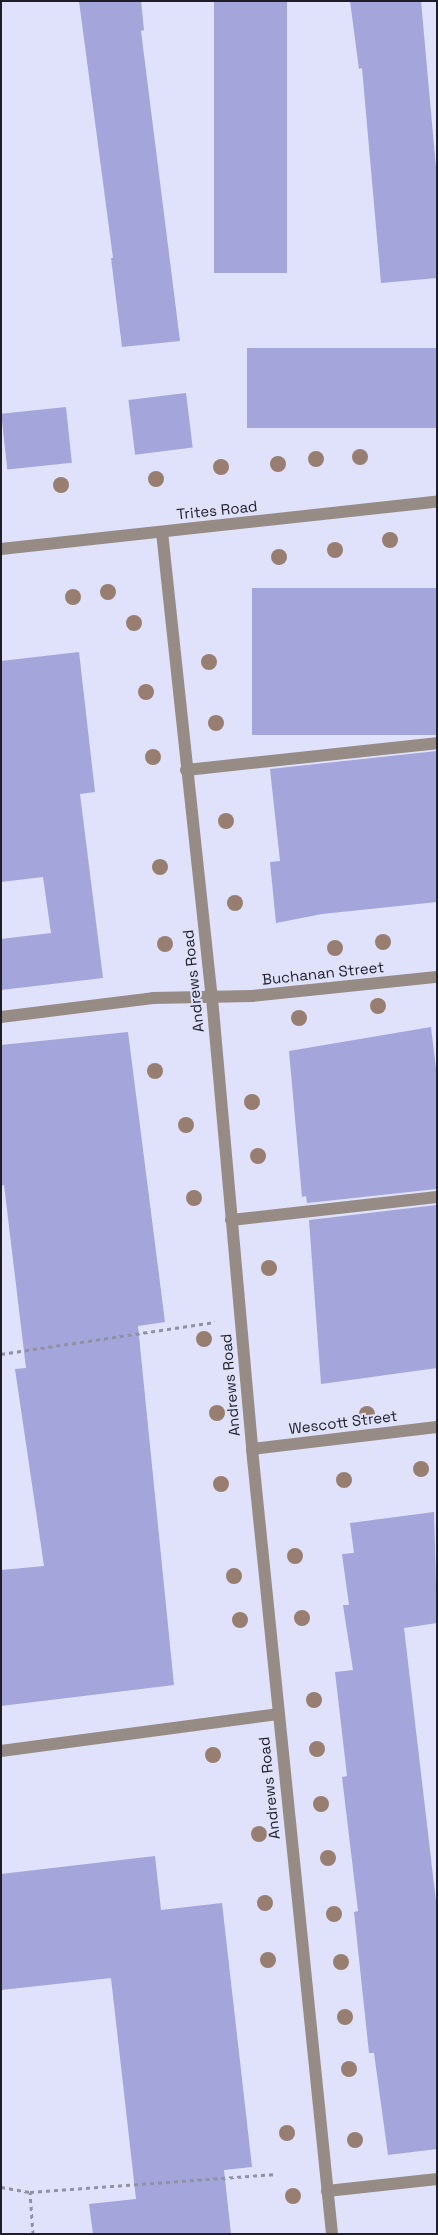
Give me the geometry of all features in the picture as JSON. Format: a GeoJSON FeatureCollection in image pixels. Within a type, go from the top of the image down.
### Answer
{"type":"FeatureCollection","features":[{"type":"Feature","properties":{"kind":"street","name":"Trites Road"},"geometry":{"type":"LineString","coordinates":[[1,549],[437,502]]}},
{"type":"Feature","properties":{"kind":"street","name":"Andrews Road"},"geometry":{"type":"LineString","coordinates":[[162,532],[186,770],[212,998],[252,1449],[332,2234]]}},
{"type":"Feature","properties":{"kind":"street"},"geometry":{"type":"LineString","coordinates":[[186,770],[437,743]]}},
{"type":"Feature","properties":{"kind":"street","name":"Buchanan Street"},"geometry":{"type":"LineString","coordinates":[[1,1017],[154,998],[212,998],[437,977]]}},
{"type":"Feature","properties":{"kind":"street"},"geometry":{"type":"LineString","coordinates":[[231,1220],[437,1197]]}},
{"type":"Feature","properties":{"kind":"street","name":"Wescott Street"},"geometry":{"type":"LineString","coordinates":[[252,1449],[437,1427]]}},
{"type":"Feature","properties":{"kind":"street"},"geometry":{"type":"LineString","coordinates":[[1,1751],[278,1714]]}},
{"type":"Feature","properties":{"kind":"street"},"geometry":{"type":"LineString","coordinates":[[327,2191],[437,2179]]}},
{"type":"Feature","properties":{"kind":"path"},"geometry":{"type":"LineString","coordinates":[[1,1354],[240,1319]]}},
{"type":"Feature","properties":{"kind":"path"},"geometry":{"type":"LineString","coordinates":[[1,2187],[30,2192],[273,2174]]}},
{"type":"Feature","properties":{"kind":"path"},"geometry":{"type":"LineString","coordinates":[[30,2192],[33,2234]]}},
{"type":"Feature","properties":{"kind":"building"},"geometry":{"type":"Polygon","coordinates":[[[79,1],[141,1],[144,30],[141,31],[180,341],[122,347],[111,258],[113,258],[79,1]]]}},
{"type":"Feature","properties":{"kind":"building"},"geometry":{"type":"Polygon","coordinates":[[[214,1],[287,1],[287,273],[214,273],[214,1]]]}},
{"type":"Feature","properties":{"kind":"building"},"geometry":{"type":"Polygon","coordinates":[[[350,1],[421,1],[437,179],[437,278],[381,283],[362,68],[359,69],[350,1]]]}},
{"type":"Feature","properties":{"kind":"building"},"geometry":{"type":"Polygon","coordinates":[[[247,348],[437,348],[437,428],[247,428],[247,348]]]}},
{"type":"Feature","properties":{"kind":"building"},"geometry":{"type":"Polygon","coordinates":[[[186,393],[193,448],[135,455],[128,400],[186,393]]]}},
{"type":"Feature","properties":{"kind":"building"},"geometry":{"type":"Polygon","coordinates":[[[66,407],[72,463],[7,469],[1,414],[66,407]]]}},
{"type":"Feature","properties":{"kind":"building"},"geometry":{"type":"Polygon","coordinates":[[[252,588],[437,588],[437,735],[252,735],[252,588]]]}},
{"type":"Feature","properties":{"kind":"building"},"geometry":{"type":"Polygon","coordinates":[[[79,652],[95,792],[80,794],[103,978],[1,990],[1,939],[51,933],[43,877],[1,882],[1,661],[79,652]]]}},
{"type":"Feature","properties":{"kind":"building"},"geometry":{"type":"Polygon","coordinates":[[[437,751],[437,902],[322,914],[276,923],[270,862],[280,861],[270,769],[437,751]]]}},
{"type":"Feature","properties":{"kind":"building"},"geometry":{"type":"Polygon","coordinates":[[[431,1027],[437,1077],[437,1189],[307,1203],[306,1196],[302,1197],[289,1051],[431,1027]]]}},
{"type":"Feature","properties":{"kind":"building"},"geometry":{"type":"Polygon","coordinates":[[[128,1032],[165,1322],[138,1326],[174,1685],[1,1706],[1,1570],[44,1566],[15,1369],[26,1368],[4,1185],[1,1186],[1,1045],[128,1032]]]}},
{"type":"Feature","properties":{"kind":"building"},"geometry":{"type":"Polygon","coordinates":[[[437,1205],[437,1368],[321,1384],[309,1220],[437,1205]]]}},
{"type":"Feature","properties":{"kind":"building"},"geometry":{"type":"Polygon","coordinates":[[[434,1512],[437,1623],[404,1628],[437,1910],[437,2149],[388,2155],[374,2053],[369,2053],[354,1912],[358,1911],[342,1777],[347,1776],[335,1672],[353,1670],[343,1605],[349,1605],[342,1554],[354,1553],[350,1523],[434,1512]]]}},
{"type":"Feature","properties":{"kind":"building"},"geometry":{"type":"Polygon","coordinates":[[[155,1856],[161,1910],[222,1903],[252,2167],[224,2170],[231,2234],[93,2234],[89,2204],[136,2199],[111,1978],[1,1990],[1,1874],[155,1856]]]}}]}
